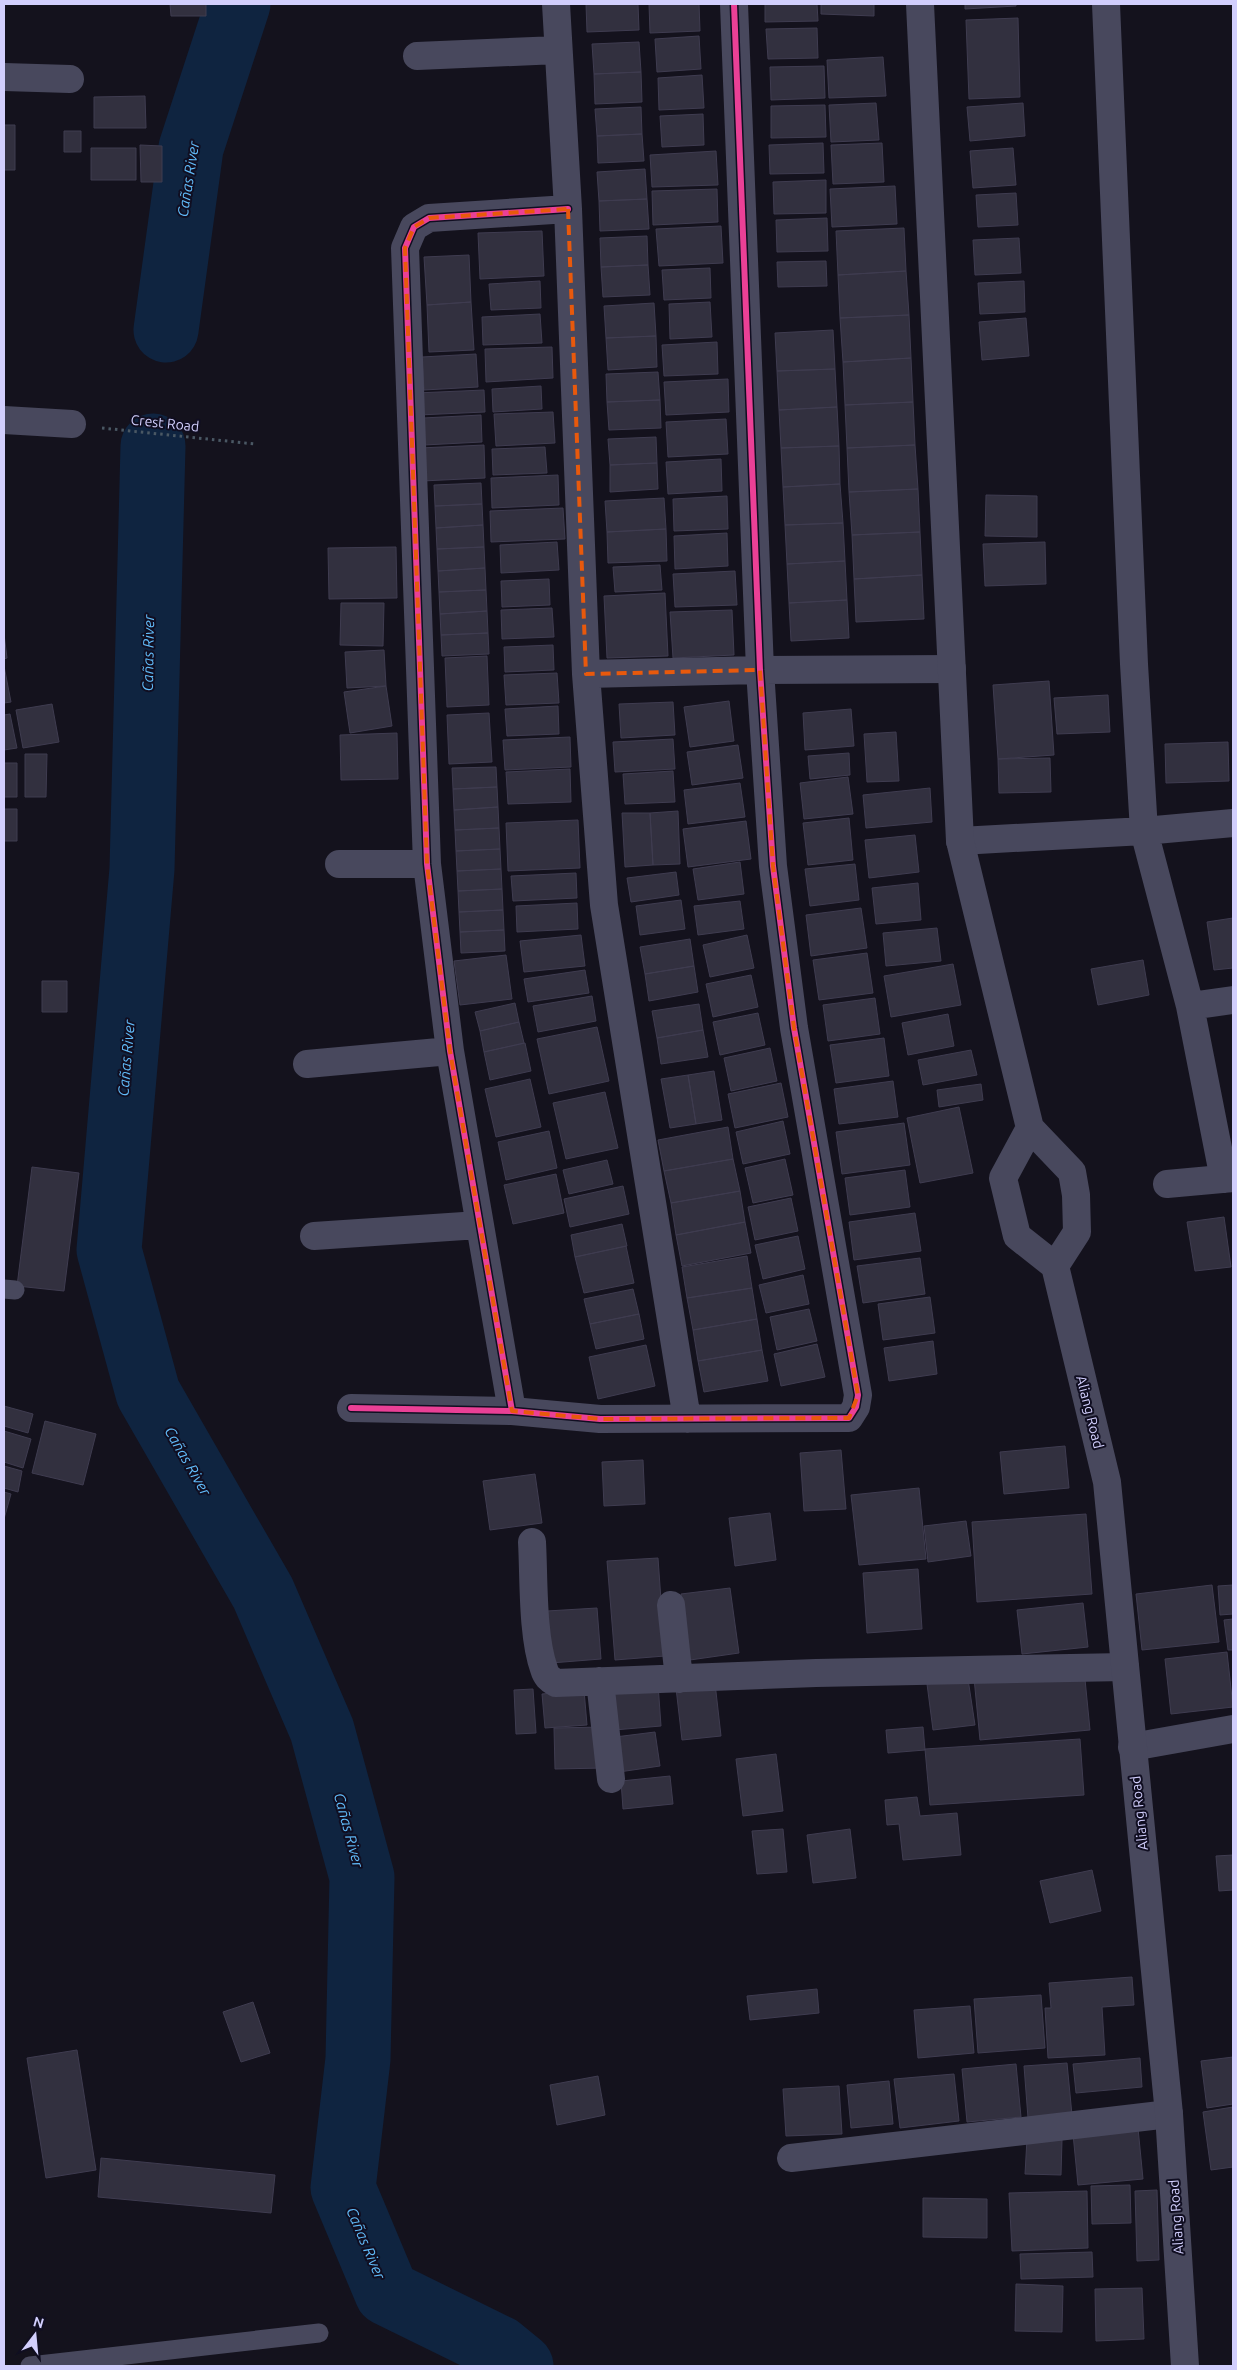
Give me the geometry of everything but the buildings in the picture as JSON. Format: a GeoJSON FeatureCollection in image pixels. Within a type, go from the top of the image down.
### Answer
{"type":"FeatureCollection","features":[{"type":"Feature","properties":{"kind":"street"},"geometry":{"type":"LineString","coordinates":[[556,4],[568,209],[586,674],[604,906],[687,1418]]}},
{"type":"Feature","properties":{"kind":"street"},"geometry":{"type":"LineString","coordinates":[[351,1408],[512,1411],[600,1419],[850,1418],[856,1407],[858,1395],[794,1028],[773,866],[760,670],[734,4]]}},
{"type":"Feature","properties":{"kind":"street"},"geometry":{"type":"LineString","coordinates":[[920,4],[960,841],[1030,1128],[1072,1172],[1076,1195],[1077,1232],[1055,1266],[1017,1236],[1004,1186],[1003,1178],[1030,1128]]}},
{"type":"Feature","properties":{"kind":"street"},"geometry":{"type":"LineString","coordinates":[[1106,4],[1134,654],[1144,831],[1190,1006],[1228,1179],[1167,1184]]}},
{"type":"Feature","properties":{"kind":"street"},"geometry":{"type":"LineString","coordinates":[[417,56],[558,50]]}},
{"type":"Feature","properties":{"kind":"street"},"geometry":{"type":"LineString","coordinates":[[4,77],[70,79]]}},
{"type":"Feature","properties":{"kind":"street"},"geometry":{"type":"LineString","coordinates":[[512,1411],[450,1051],[427,864],[405,248],[414,227],[429,218],[568,209]]}},
{"type":"Feature","properties":{"kind":"street"},"geometry":{"type":"LineString","coordinates":[[4,420],[72,424]]}},
{"type":"Feature","properties":{"kind":"street"},"geometry":{"type":"LineString","coordinates":[[586,674],[760,670],[952,669]]}},
{"type":"Feature","properties":{"kind":"street"},"geometry":{"type":"LineString","coordinates":[[960,841],[1233,824]]}},
{"type":"Feature","properties":{"kind":"street"},"geometry":{"type":"LineString","coordinates":[[339,864],[427,864]]}},
{"type":"Feature","properties":{"kind":"street"},"geometry":{"type":"LineString","coordinates":[[1190,1006],[1233,1000]]}},
{"type":"Feature","properties":{"kind":"street"},"geometry":{"type":"LineString","coordinates":[[307,1064],[450,1051]]}},
{"type":"Feature","properties":{"kind":"street"},"geometry":{"type":"LineString","coordinates":[[314,1236],[479,1225]]}},
{"type":"Feature","properties":{"kind":"street","name":"Aliang Road"},"geometry":{"type":"LineString","coordinates":[[1055,1266],[1107,1482],[1169,2114],[1185,2366]]}},
{"type":"Feature","properties":{"kind":"street"},"geometry":{"type":"LineString","coordinates":[[532,1542],[537,1630],[543,1668],[548,1678],[556,1683],[816,1673],[1125,1667]]}},
{"type":"Feature","properties":{"kind":"street"},"geometry":{"type":"LineString","coordinates":[[671,1605],[679,1679]]}},
{"type":"Feature","properties":{"kind":"street"},"geometry":{"type":"LineString","coordinates":[[600,1681],[611,1779]]}},
{"type":"Feature","properties":{"kind":"street"},"geometry":{"type":"LineString","coordinates":[[1132,1747],[1233,1730]]}},
{"type":"Feature","properties":{"kind":"street"},"geometry":{"type":"LineString","coordinates":[[791,2158],[1169,2114]]}},
{"type":"Feature","properties":{"kind":"lane"},"geometry":{"type":"LineString","coordinates":[[30,2366],[319,2333]]}},
{"type":"Feature","properties":{"kind":"highlighted area"},"geometry":{"type":"Polygon","coordinates":[[[568,209],[586,674],[760,670],[773,866],[794,1028],[858,1395],[849,1418],[600,1419],[512,1411],[450,1051],[427,864],[405,248],[414,227],[429,218],[568,209]]]}},
{"type":"Feature","properties":{"kind":"waterway","name":"Cañas River"},"geometry":{"type":"LineString","coordinates":[[166,330],[191,148],[238,4]]}},
{"type":"Feature","properties":{"kind":"waterway","name":"Cañas River"},"geometry":{"type":"LineString","coordinates":[[153,446],[142,869],[109,1250],[148,1393],[263,1593],[322,1730],[362,1877],[358,2059],[343,2188],[387,2293],[499,2348],[521,2366]]}},
{"type":"Feature","properties":{"kind":"cycle path"},"geometry":{"type":"LineString","coordinates":[[351,1408],[512,1411],[600,1419],[849,1418],[856,1407],[858,1395],[794,1028],[773,866],[760,670],[734,4]]}},
{"type":"Feature","properties":{"kind":"cycle path"},"geometry":{"type":"LineString","coordinates":[[512,1411],[450,1051],[427,864],[405,248],[414,227],[429,218],[568,209]]}}]}
